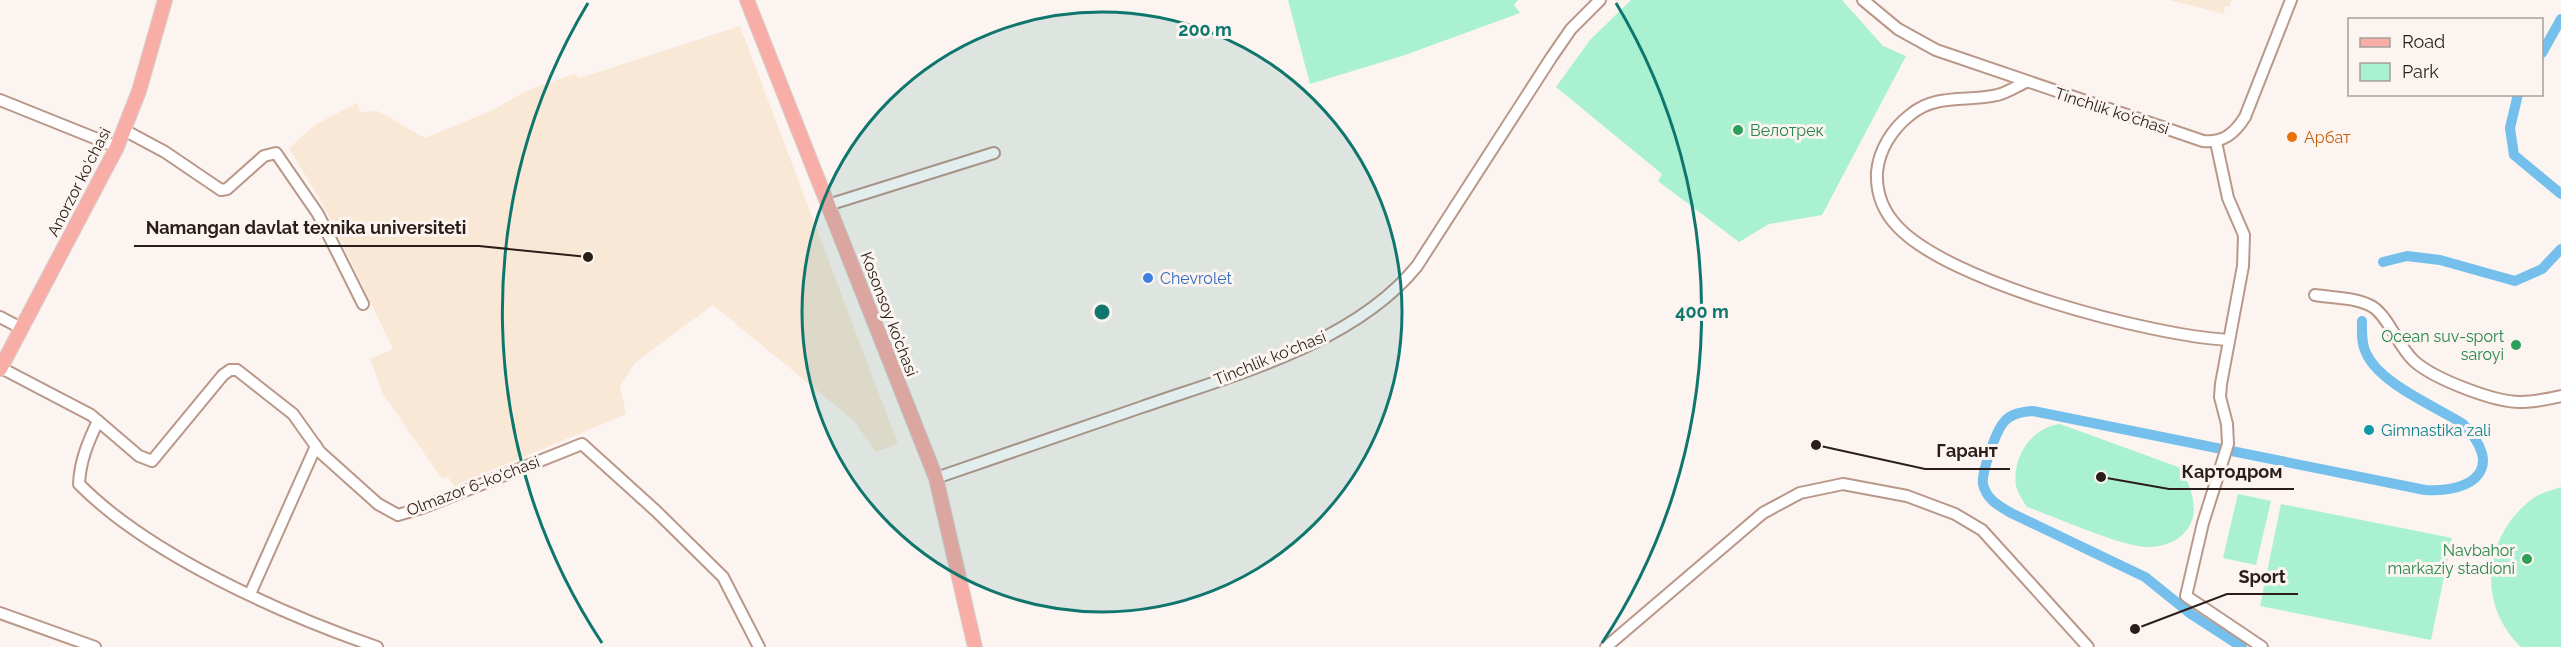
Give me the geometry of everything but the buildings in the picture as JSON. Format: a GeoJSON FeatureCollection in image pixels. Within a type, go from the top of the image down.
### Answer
{"type":"FeatureCollection","features":[{"type":"Feature","properties":{"kind":"main road","name":"Anorzor ko'chasi"},"geometry":{"type":"LineString","coordinates":[[0,368],[117,147],[139,91],[165,0]]}},
{"type":"Feature","properties":{"kind":"main road","name":"Kosonsoy ko’chasi"},"geometry":{"type":"LineString","coordinates":[[747,0],[936,478],[975,647]]}},
{"type":"Feature","properties":{"kind":"street","name":"Tinchlik ko'chasi"},"geometry":{"type":"LineString","coordinates":[[936,478],[1298,350],[1367,312],[1399,287],[1417,266],[1551,58],[1571,29],[1600,0]]}},
{"type":"Feature","properties":{"kind":"street","name":"Tinchlik ko'chasi"},"geometry":{"type":"LineString","coordinates":[[1863,0],[1898,29],[1935,50],[2203,141],[2216,142]]}},
{"type":"Feature","properties":{"kind":"street"},"geometry":{"type":"LineString","coordinates":[[2262,647],[2186,596],[2203,523],[2229,437],[2220,398],[2243,266],[2244,235],[2228,198],[2216,142],[2235,132],[2245,117],[2292,0]]}},
{"type":"Feature","properties":{"kind":"street"},"geometry":{"type":"LineString","coordinates":[[2026,82],[1998,95],[1957,98],[1925,104],[1909,115],[1891,134],[1878,159],[1877,183],[1881,202],[1897,227],[1936,256],[1974,274],[2019,290],[2163,332],[2229,340]]}},
{"type":"Feature","properties":{"kind":"street"},"geometry":{"type":"LineString","coordinates":[[0,100],[117,147]]}},
{"type":"Feature","properties":{"kind":"street"},"geometry":{"type":"LineString","coordinates":[[124,130],[165,152],[221,190],[227,189],[264,156],[276,153],[318,214],[363,304]]}},
{"type":"Feature","properties":{"kind":"street"},"geometry":{"type":"LineString","coordinates":[[828,205],[994,153]]}},
{"type":"Feature","properties":{"kind":"street"},"geometry":{"type":"LineString","coordinates":[[2315,295],[2353,300],[2374,308],[2398,343],[2416,362],[2436,375],[2492,396],[2518,402],[2561,396]]}},
{"type":"Feature","properties":{"kind":"street"},"geometry":{"type":"LineString","coordinates":[[0,317],[21,328]]}},
{"type":"Feature","properties":{"kind":"street","name":"Olmazor 6-ko'chasi"},"geometry":{"type":"LineString","coordinates":[[0,368],[98,421],[139,456],[149,460],[156,460],[223,375],[230,370],[237,370],[293,414],[316,446],[378,504],[398,515],[422,508],[582,444],[656,511],[723,577],[759,647]]}},
{"type":"Feature","properties":{"kind":"street"},"geometry":{"type":"LineString","coordinates":[[98,421],[86,447],[79,484],[138,532],[215,579],[376,647]]}},
{"type":"Feature","properties":{"kind":"street"},"geometry":{"type":"LineString","coordinates":[[250,594],[316,446]]}},
{"type":"Feature","properties":{"kind":"street"},"geometry":{"type":"LineString","coordinates":[[1606,647],[1763,513],[1800,493],[1843,484],[1907,495],[1955,514],[1982,530],[2088,647]]}},
{"type":"Feature","properties":{"kind":"street"},"geometry":{"type":"LineString","coordinates":[[0,613],[95,647]]}},
{"type":"Feature","properties":{"kind":"shaded area"},"geometry":{"type":"Polygon","coordinates":[[[2170,0],[2232,0],[2229,7],[2225,6],[2224,14],[2170,0]]]}},
{"type":"Feature","properties":{"kind":"shaded area"},"geometry":{"type":"Polygon","coordinates":[[[740,26],[898,444],[876,452],[854,421],[713,305],[635,363],[620,386],[626,414],[454,486],[448,477],[442,479],[383,394],[370,359],[393,349],[326,210],[289,148],[315,125],[357,103],[360,112],[378,111],[425,138],[495,109],[528,90],[574,74],[580,78],[740,26]]]}},
{"type":"Feature","properties":{"kind":"green space"},"geometry":{"type":"Polygon","coordinates":[[[1288,0],[1518,0],[1514,5],[1520,13],[1405,55],[1310,84],[1288,0]]]}},
{"type":"Feature","properties":{"kind":"green space","name":"Велотрек"},"geometry":{"type":"Polygon","coordinates":[[[1631,0],[1842,0],[1883,46],[1906,56],[1822,215],[1769,224],[1739,242],[1658,181],[1662,174],[1556,87],[1590,40],[1631,0]]]}},
{"type":"Feature","properties":{"kind":"green space"},"geometry":{"type":"Polygon","coordinates":[[[2060,424],[2181,468],[2191,492],[2194,509],[2190,525],[2185,532],[2178,539],[2164,545],[2136,546],[2105,537],[2027,507],[2016,486],[2020,455],[2025,446],[2040,431],[2060,424]]]}},
{"type":"Feature","properties":{"kind":"green space","name":"Navbahor markaziy stadioni"},"geometry":{"type":"Polygon","coordinates":[[[2561,487],[2561,647],[2521,647],[2506,629],[2497,610],[2492,590],[2492,569],[2496,549],[2505,529],[2518,512],[2535,497],[2561,487]]]}},
{"type":"Feature","properties":{"kind":"green space"},"geometry":{"type":"Polygon","coordinates":[[[2238,494],[2271,501],[2256,565],[2223,558],[2238,494]]]}},
{"type":"Feature","properties":{"kind":"green space"},"geometry":{"type":"Polygon","coordinates":[[[2281,504],[2452,538],[2431,640],[2260,606],[2281,504]]]}},
{"type":"Feature","properties":{"kind":"waterway"},"geometry":{"type":"LineString","coordinates":[[2543,51],[2561,19]]}},
{"type":"Feature","properties":{"kind":"waterway"},"geometry":{"type":"LineString","coordinates":[[2518,96],[2510,128],[2514,155],[2561,194]]}},
{"type":"Feature","properties":{"kind":"waterway"},"geometry":{"type":"LineString","coordinates":[[2383,262],[2407,256],[2440,260],[2515,281],[2542,269],[2561,249]]}},
{"type":"Feature","properties":{"kind":"waterway"},"geometry":{"type":"LineString","coordinates":[[2242,647],[2191,614],[2145,577],[1998,505],[1987,494],[1983,484],[1984,471],[1990,452],[1997,434],[2007,419],[2017,413],[2033,411],[2425,490],[2443,490],[2470,482],[2483,465],[2482,453],[2475,439],[2463,424],[2383,375],[2366,353],[2363,345],[2362,321]]}},
{"type":"Feature","properties":{"kind":"place","name":"Велотрек"},"geometry":{"type":"Point","coordinates":[1738,130]}},
{"type":"Feature","properties":{"kind":"place","name":"Арбат"},"geometry":{"type":"Point","coordinates":[2292,137]}},
{"type":"Feature","properties":{"kind":"place","name":"Namangan davlat texnika universiteti"},"geometry":{"type":"Point","coordinates":[588,257]}},
{"type":"Feature","properties":{"kind":"place","name":"Chevrolet"},"geometry":{"type":"Point","coordinates":[1148,278]}},
{"type":"Feature","properties":{"kind":"place","name":"Ocean suv-sport saroyi"},"geometry":{"type":"Point","coordinates":[2516,345]}},
{"type":"Feature","properties":{"kind":"place","name":"Gimnastika zali"},"geometry":{"type":"Point","coordinates":[2369,430]}},
{"type":"Feature","properties":{"kind":"place","name":"Гарант"},"geometry":{"type":"Point","coordinates":[1816,445]}},
{"type":"Feature","properties":{"kind":"place","name":"Картодром"},"geometry":{"type":"Point","coordinates":[2101,477]}},
{"type":"Feature","properties":{"kind":"place","name":"Navbahor markaziy stadioni"},"geometry":{"type":"Point","coordinates":[2527,559]}},
{"type":"Feature","properties":{"kind":"place","name":"Sport"},"geometry":{"type":"Point","coordinates":[2135,629]}}]}
